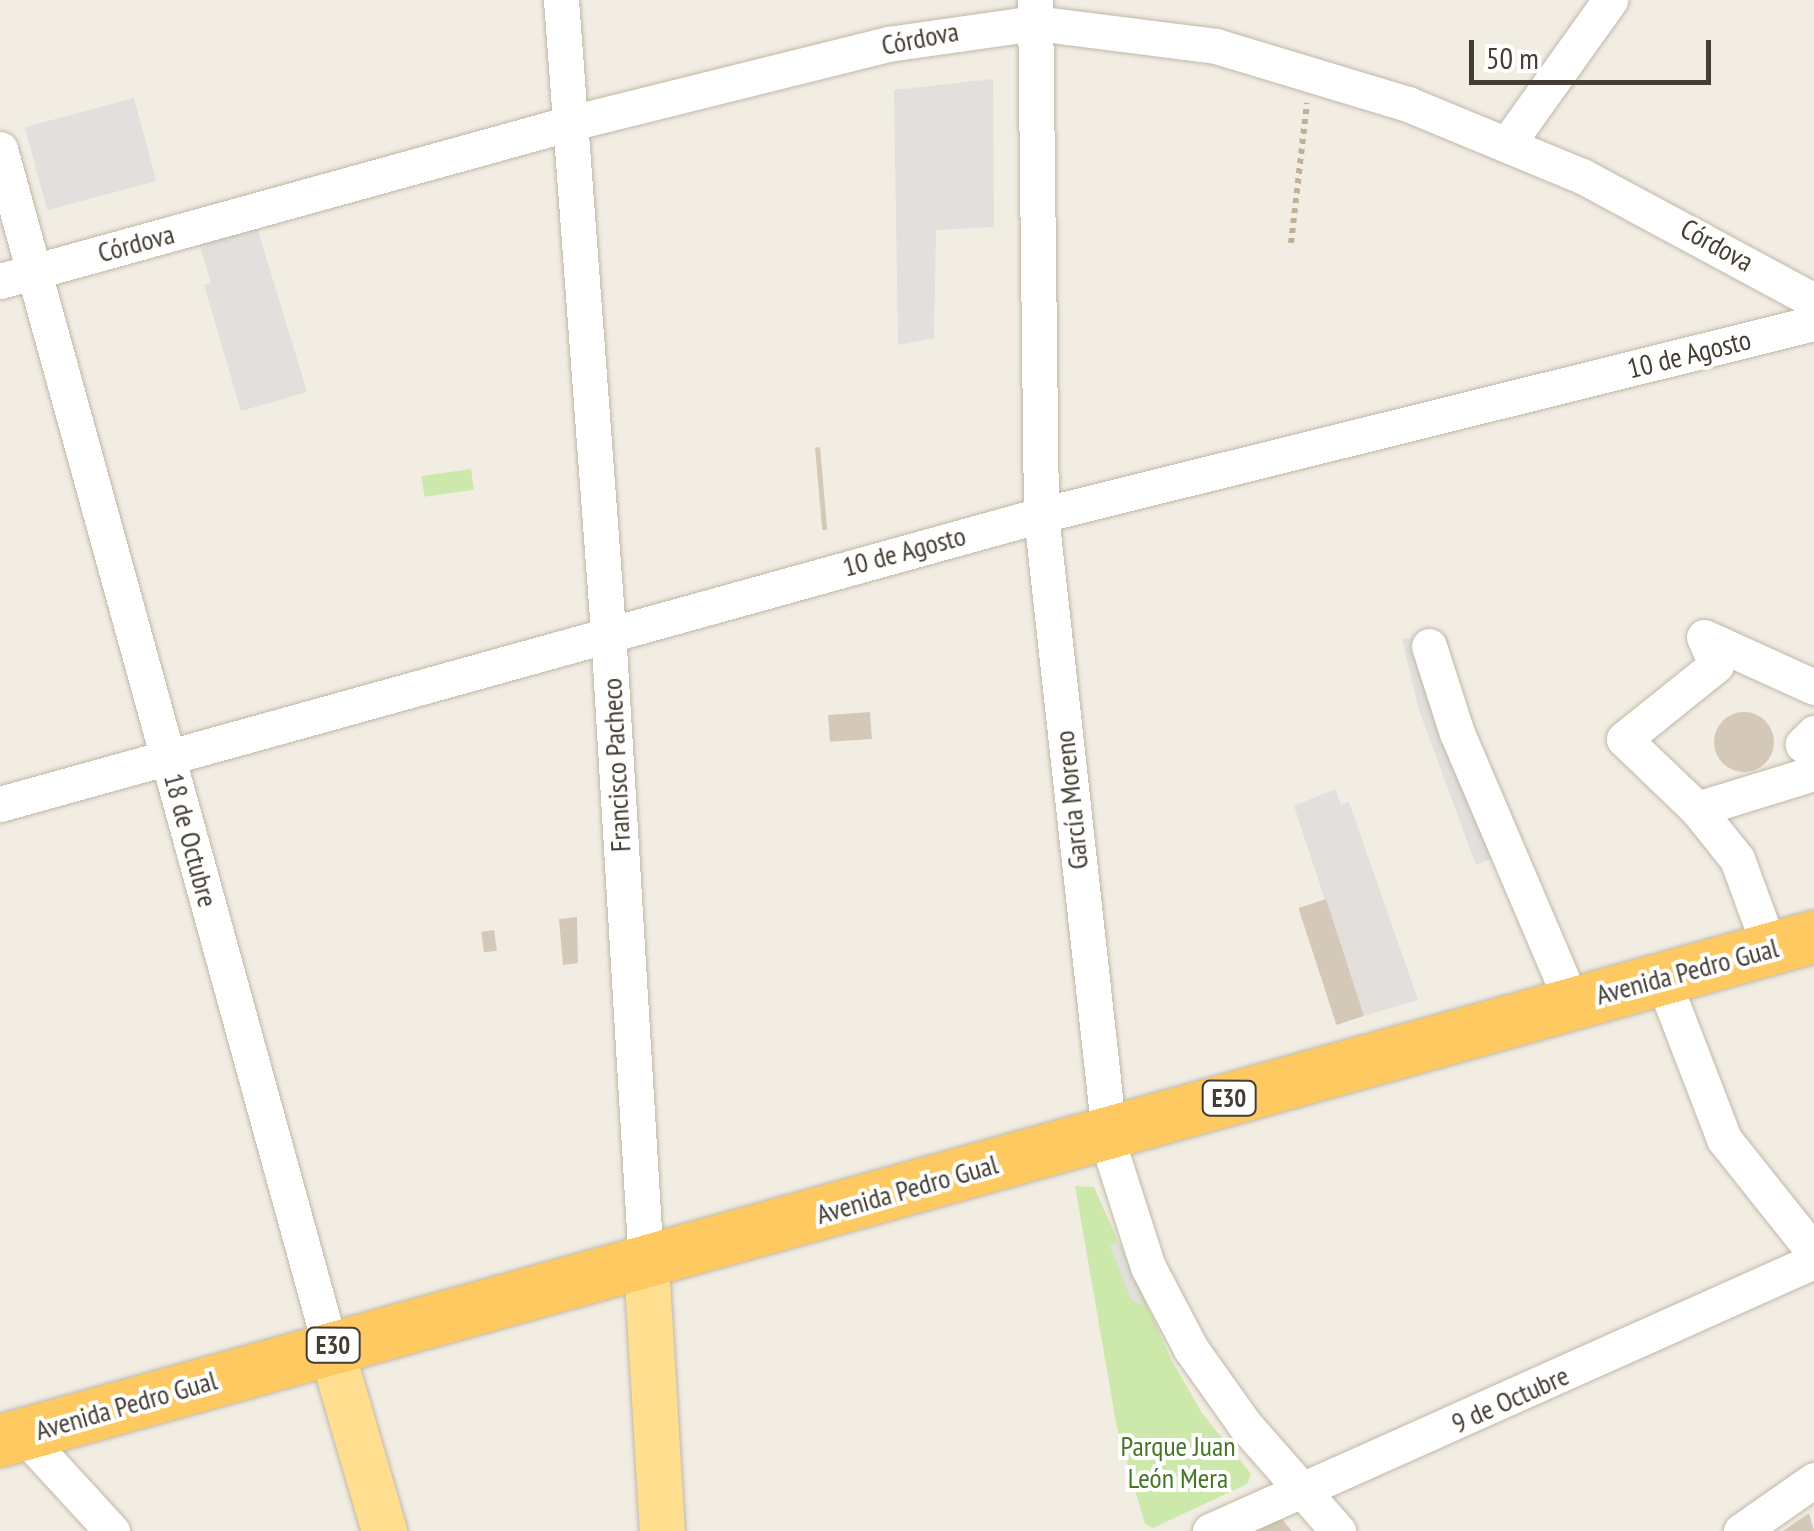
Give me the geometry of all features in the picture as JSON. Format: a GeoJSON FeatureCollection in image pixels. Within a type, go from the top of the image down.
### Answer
{"type":"FeatureCollection","features":[{"type":"Feature","properties":{"kind":"highway","name":"Avenida Pedro Gual"},"geometry":{"type":"LineString","coordinates":[[11,1438],[330,1346],[646,1264],[1792,943]]}},
{"type":"Feature","properties":{"kind":"main road","name":"Francisco Pacheco"},"geometry":{"type":"LineString","coordinates":[[646,1264],[662,1531]]}},
{"type":"Feature","properties":{"kind":"main road","name":"18 de Octubre"},"geometry":{"type":"LineString","coordinates":[[330,1346],[384,1531]]}},
{"type":"Feature","properties":{"kind":"street","name":"Francisco Pacheco"},"geometry":{"type":"LineString","coordinates":[[560,0],[608,631],[646,1264]]}},
{"type":"Feature","properties":{"kind":"street"},"geometry":{"type":"LineString","coordinates":[[1508,143],[1610,0]]}},
{"type":"Feature","properties":{"kind":"street","name":"Córdova"},"geometry":{"type":"LineString","coordinates":[[16,276],[570,123],[1035,11],[1166,36],[1311,72],[1508,143],[1680,224],[1814,300]]}},
{"type":"Feature","properties":{"kind":"street","name":"García Moreno"},"geometry":{"type":"LineString","coordinates":[[1035,11],[1040,514],[1108,1132],[1132,1225],[1172,1316],[1235,1412],[1338,1531]]}},
{"type":"Feature","properties":{"kind":"street","name":"18 de Octubre"},"geometry":{"type":"LineString","coordinates":[[0,150],[16,276],[169,758],[330,1346]]}},
{"type":"Feature","properties":{"kind":"street","name":"10 de Agosto"},"geometry":{"type":"LineString","coordinates":[[0,804],[608,631],[1040,514],[1814,323]]}},
{"type":"Feature","properties":{"kind":"street"},"geometry":{"type":"LineString","coordinates":[[1792,943],[1737,859],[1697,809],[1624,739],[1716,665],[1704,637],[1814,687]]}},
{"type":"Feature","properties":{"kind":"street"},"geometry":{"type":"LineString","coordinates":[[1429,646],[1457,733],[1572,1003]]}},
{"type":"Feature","properties":{"kind":"street"},"geometry":{"type":"LineString","coordinates":[[1814,732],[1803,744],[1814,753]]}},
{"type":"Feature","properties":{"kind":"street"},"geometry":{"type":"LineString","coordinates":[[1697,809],[1814,774]]}},
{"type":"Feature","properties":{"kind":"street"},"geometry":{"type":"LineString","coordinates":[[1662,978],[1724,1139],[1814,1252]]}},
{"type":"Feature","properties":{"kind":"street","name":"9 de Octubre"},"geometry":{"type":"LineString","coordinates":[[1210,1531],[1814,1261]]}},
{"type":"Feature","properties":{"kind":"street"},"geometry":{"type":"LineString","coordinates":[[11,1438],[112,1531]]}},
{"type":"Feature","properties":{"kind":"street"},"geometry":{"type":"LineString","coordinates":[[1741,1531],[1814,1480]]}},
{"type":"Feature","properties":{"kind":"path"},"geometry":{"type":"LineString","coordinates":[[1292,243],[1311,72]]}},
{"type":"Feature","properties":{"kind":"green space"},"geometry":{"type":"Polygon","coordinates":[[[471,469],[474,490],[424,497],[421,476],[471,469]]]}},
{"type":"Feature","properties":{"kind":"green space","name":"Parque Juan León Mera"},"geometry":{"type":"Polygon","coordinates":[[[1075,1186],[1094,1187],[1172,1361],[1202,1413],[1251,1474],[1247,1484],[1153,1528],[1145,1524],[1117,1428],[1075,1186]]]}},
{"type":"Feature","properties":{"kind":"shaded area"},"geometry":{"type":"Polygon","coordinates":[[[993,79],[994,227],[936,230],[934,338],[898,345],[894,90],[993,79]]]}},
{"type":"Feature","properties":{"kind":"shaded area"},"geometry":{"type":"Polygon","coordinates":[[[134,98],[156,181],[47,210],[25,127],[134,98]]]}},
{"type":"Feature","properties":{"kind":"shaded area"},"geometry":{"type":"Polygon","coordinates":[[[257,227],[307,392],[241,411],[204,285],[211,283],[199,243],[257,227]]]}},
{"type":"Feature","properties":{"kind":"shaded area"},"geometry":{"type":"Polygon","coordinates":[[[1447,636],[1462,710],[1513,850],[1476,865],[1419,710],[1402,639],[1447,636]]]}},
{"type":"Feature","properties":{"kind":"shaded area"},"geometry":{"type":"Polygon","coordinates":[[[1335,789],[1341,805],[1349,802],[1418,1000],[1363,1016],[1294,806],[1335,789]]]}},
{"type":"Feature","properties":{"kind":"shaded area"},"geometry":{"type":"Polygon","coordinates":[[[1117,1240],[1145,1307],[1131,1300],[1110,1246],[1117,1240]]]}},
{"type":"Feature","properties":{"kind":"building"},"geometry":{"type":"Polygon","coordinates":[[[815,447],[820,447],[827,530],[822,530],[815,447]]]}},
{"type":"Feature","properties":{"kind":"building"},"geometry":{"type":"Polygon","coordinates":[[[870,712],[872,739],[830,742],[828,715],[870,712]]]}},
{"type":"Feature","properties":{"kind":"building"},"geometry":{"type":"Polygon","coordinates":[[[1744,712],[1765,721],[1774,742],[1765,763],[1744,772],[1723,763],[1714,742],[1723,721],[1744,712]]]}},
{"type":"Feature","properties":{"kind":"building"},"geometry":{"type":"Polygon","coordinates":[[[1326,899],[1364,1016],[1336,1025],[1298,908],[1326,899]]]}},
{"type":"Feature","properties":{"kind":"building"},"geometry":{"type":"Polygon","coordinates":[[[577,917],[578,963],[563,965],[559,919],[577,917]]]}},
{"type":"Feature","properties":{"kind":"building"},"geometry":{"type":"Polygon","coordinates":[[[494,930],[497,951],[484,953],[481,932],[494,930]]]}},
{"type":"Feature","properties":{"kind":"building"},"geometry":{"type":"Polygon","coordinates":[[[1274,1510],[1292,1531],[1252,1531],[1274,1510]]]}},
{"type":"Feature","properties":{"kind":"building"},"geometry":{"type":"Polygon","coordinates":[[[1809,1513],[1814,1531],[1783,1531],[1809,1513]]]}}]}
